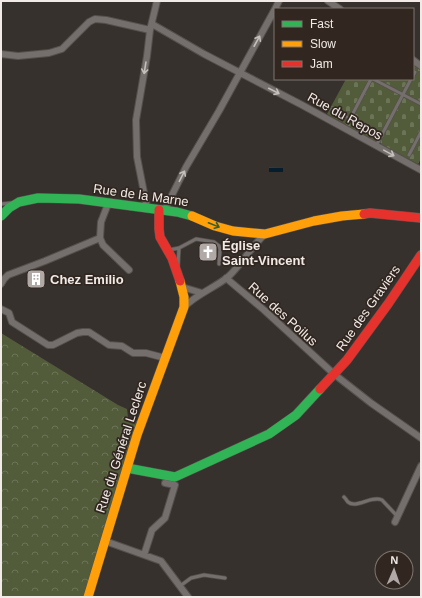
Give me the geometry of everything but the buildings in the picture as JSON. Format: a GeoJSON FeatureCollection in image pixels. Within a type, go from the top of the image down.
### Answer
{"type":"FeatureCollection","features":[{"type":"Feature","properties":{"kind":"street"},"geometry":{"type":"LineString","coordinates":[[147,208],[137,157],[136,120],[151,27],[157,1]]}},
{"type":"Feature","properties":{"kind":"street"},"geometry":{"type":"LineString","coordinates":[[328,1],[338,8]]}},
{"type":"Feature","properties":{"kind":"street"},"geometry":{"type":"LineString","coordinates":[[184,307],[184,296],[178,275],[172,258],[160,237],[158,229],[161,210],[219,111],[274,11]]}},
{"type":"Feature","properties":{"kind":"street","name":"Rue du Repos"},"geometry":{"type":"LineString","coordinates":[[1,54],[18,56],[50,53],[62,49],[89,22],[95,19],[151,27],[302,105],[421,170]]}},
{"type":"Feature","properties":{"kind":"street","name":"Rue de la Marne"},"geometry":{"type":"LineString","coordinates":[[1,216],[9,208],[19,202],[38,198],[56,198],[79,199],[177,212],[194,216],[216,226],[233,231],[265,234],[314,221],[342,216],[370,214],[421,218]]}},
{"type":"Feature","properties":{"kind":"street"},"geometry":{"type":"LineString","coordinates":[[108,204],[101,222],[100,238],[103,244],[129,270]]}},
{"type":"Feature","properties":{"kind":"street"},"geometry":{"type":"LineString","coordinates":[[184,307],[191,299],[232,273],[258,240],[265,234]]}},
{"type":"Feature","properties":{"kind":"street"},"geometry":{"type":"LineString","coordinates":[[2,282],[8,275],[100,238]]}},
{"type":"Feature","properties":{"kind":"street","name":"Rue des Graviers"},"geometry":{"type":"LineString","coordinates":[[127,468],[175,477],[269,434],[296,415],[351,355],[421,255]]}},
{"type":"Feature","properties":{"kind":"street","name":"Rue des Poilus"},"geometry":{"type":"LineString","coordinates":[[226,278],[334,374],[371,403],[421,438]]}},
{"type":"Feature","properties":{"kind":"street"},"geometry":{"type":"LineString","coordinates":[[182,287],[202,293]]}},
{"type":"Feature","properties":{"kind":"street","name":"Rue du Général Leclerc"},"geometry":{"type":"LineString","coordinates":[[88,597],[137,435],[184,307]]}},
{"type":"Feature","properties":{"kind":"street"},"geometry":{"type":"LineString","coordinates":[[1,308],[9,314],[12,322],[48,346],[77,334],[90,332],[109,345],[122,346],[133,353],[146,353],[165,358]]}},
{"type":"Feature","properties":{"kind":"street"},"geometry":{"type":"LineString","coordinates":[[397,519],[421,466]]}},
{"type":"Feature","properties":{"kind":"street"},"geometry":{"type":"LineString","coordinates":[[144,555],[152,530],[165,518],[173,492],[175,485],[165,483]]}},
{"type":"Feature","properties":{"kind":"street"},"geometry":{"type":"LineString","coordinates":[[105,541],[161,561],[188,597]]}},
{"type":"Feature","properties":{"kind":"lane"},"geometry":{"type":"LineString","coordinates":[[350,119],[371,80]]}},
{"type":"Feature","properties":{"kind":"lane"},"geometry":{"type":"LineString","coordinates":[[374,80],[421,104]]}},
{"type":"Feature","properties":{"kind":"lane"},"geometry":{"type":"LineString","coordinates":[[376,146],[411,80]]}},
{"type":"Feature","properties":{"kind":"lane"},"geometry":{"type":"LineString","coordinates":[[332,109],[382,136]]}},
{"type":"Feature","properties":{"kind":"lane"},"geometry":{"type":"LineString","coordinates":[[409,155],[421,132]]}},
{"type":"Feature","properties":{"kind":"lane"},"geometry":{"type":"LineString","coordinates":[[1,204],[19,202]]}},
{"type":"Feature","properties":{"kind":"lane"},"geometry":{"type":"LineString","coordinates":[[168,250],[179,248],[196,239],[214,242],[220,249],[219,264]]}},
{"type":"Feature","properties":{"kind":"lane"},"geometry":{"type":"LineString","coordinates":[[178,275],[179,248]]}},
{"type":"Feature","properties":{"kind":"lane"},"geometry":{"type":"LineString","coordinates":[[344,497],[351,504],[379,498],[397,519]]}},
{"type":"Feature","properties":{"kind":"lane"},"geometry":{"type":"LineString","coordinates":[[180,586],[191,578],[204,575],[226,578]]}},
{"type":"Feature","properties":{"kind":"green space"},"geometry":{"type":"Polygon","coordinates":[[[414,64],[421,68],[421,159],[418,164],[327,114],[345,80],[414,80],[414,64]]]}},
{"type":"Feature","properties":{"kind":"green space"},"geometry":{"type":"Polygon","coordinates":[[[1,333],[118,405],[127,409],[128,418],[137,421],[84,597],[1,597],[1,333]]]}},
{"type":"Feature","properties":{"kind":"water"},"geometry":{"type":"Polygon","coordinates":[[[269,167],[283,168],[283,172],[269,172],[269,167]]]}},
{"type":"Feature","properties":{"kind":"traffic: fast"},"geometry":{"type":"LineString","coordinates":[[1,216],[9,208],[19,202],[38,198],[79,199],[177,212],[192,216]]}},
{"type":"Feature","properties":{"kind":"traffic: fast"},"geometry":{"type":"LineString","coordinates":[[127,468],[175,477],[269,434],[296,415],[320,389]]}},
{"type":"Feature","properties":{"kind":"traffic: slow"},"geometry":{"type":"LineString","coordinates":[[192,216],[215,226],[233,231],[265,234],[314,221],[364,214]]}},
{"type":"Feature","properties":{"kind":"traffic: slow"},"geometry":{"type":"LineString","coordinates":[[88,597],[137,435],[184,307],[184,297],[180,281]]}},
{"type":"Feature","properties":{"kind":"traffic: jam"},"geometry":{"type":"LineString","coordinates":[[159,210],[160,237],[172,258],[180,281]]}},
{"type":"Feature","properties":{"kind":"traffic: jam"},"geometry":{"type":"LineString","coordinates":[[364,214],[370,213],[421,218]]}},
{"type":"Feature","properties":{"kind":"traffic: jam"},"geometry":{"type":"LineString","coordinates":[[320,389],[347,360],[388,304],[421,255]]}},
{"type":"Feature","properties":{"kind":"place","name":"Église Saint-Vincent"},"geometry":{"type":"Point","coordinates":[208,252]}},
{"type":"Feature","properties":{"kind":"place","name":"Chez Emilio"},"geometry":{"type":"Point","coordinates":[36,279]}}]}
